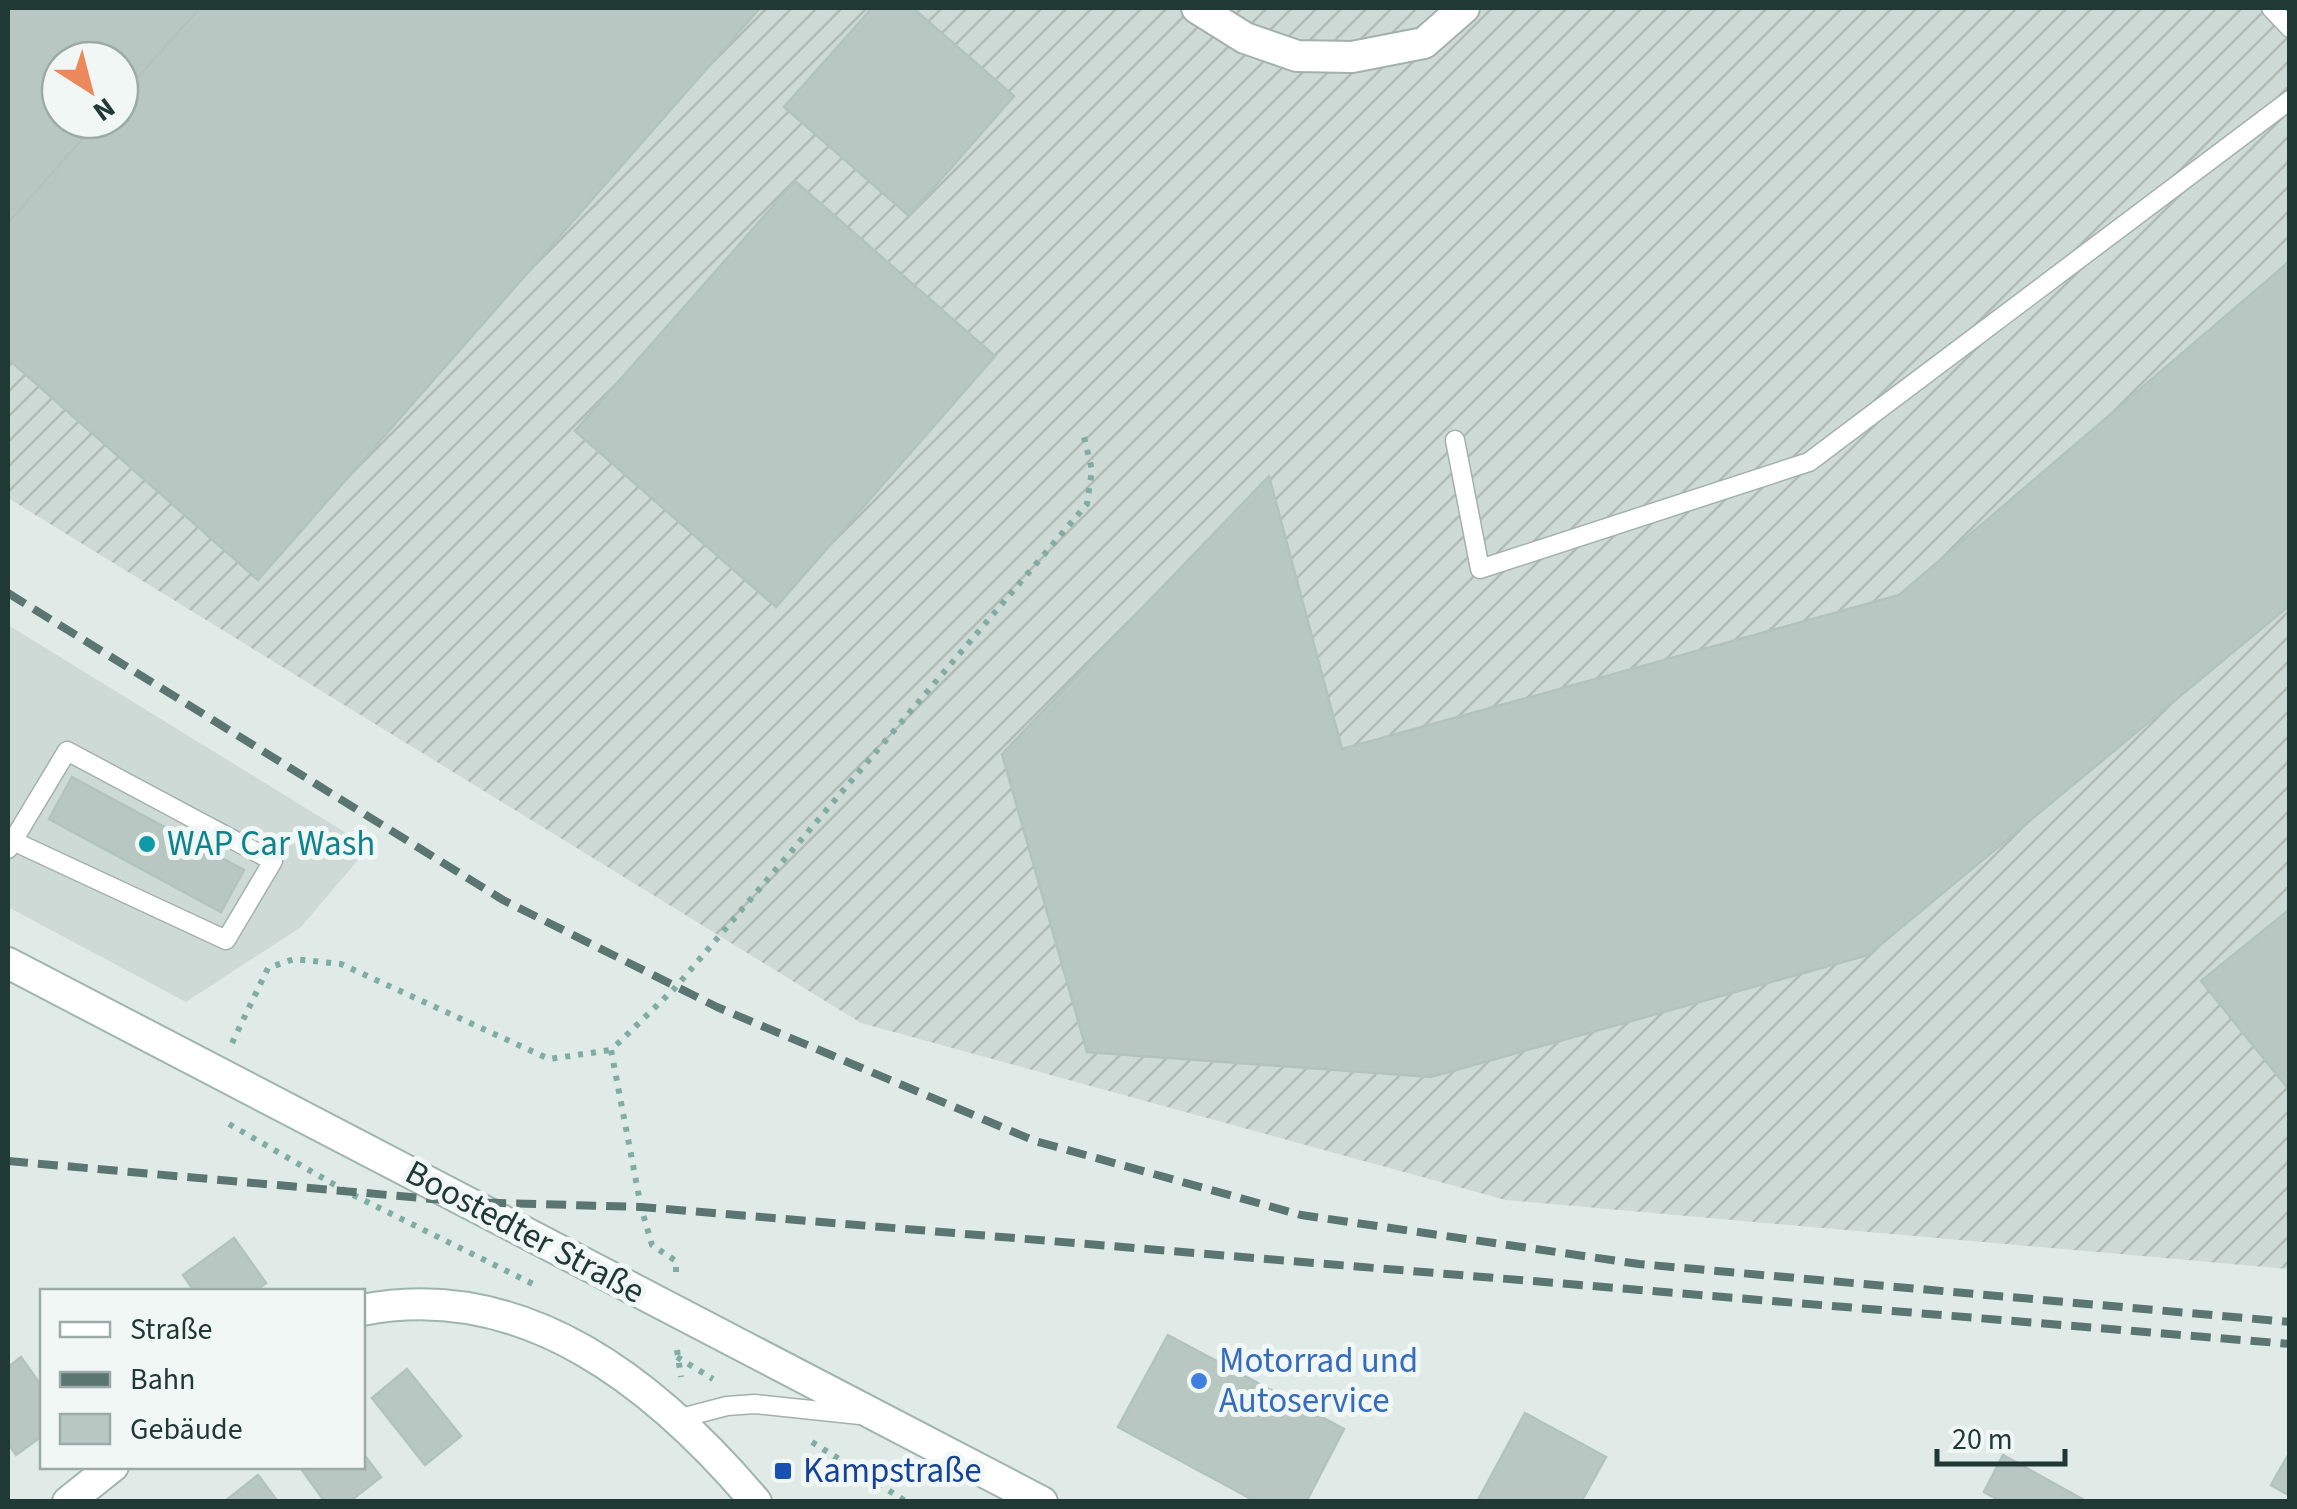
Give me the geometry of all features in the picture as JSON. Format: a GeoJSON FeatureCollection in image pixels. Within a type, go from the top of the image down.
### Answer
{"type":"FeatureCollection","features":[{"type":"Feature","properties":{"kind":"street"},"geometry":{"type":"LineString","coordinates":[[1197,8],[1245,38],[1297,56],[1352,57],[1424,43],[1464,8]]}},
{"type":"Feature","properties":{"kind":"street","name":"Boostedter Straße"},"geometry":{"type":"LineString","coordinates":[[8,963],[1042,1502]]}},
{"type":"Feature","properties":{"kind":"street"},"geometry":{"type":"LineString","coordinates":[[365,1310],[423,1304],[465,1307],[515,1319],[564,1339],[638,1384],[678,1418],[756,1502]]}},
{"type":"Feature","properties":{"kind":"street"},"geometry":{"type":"LineString","coordinates":[[68,1502],[110,1469]]}},
{"type":"Feature","properties":{"kind":"lane"},"geometry":{"type":"LineString","coordinates":[[2271,8],[2290,28]]}},
{"type":"Feature","properties":{"kind":"lane"},"geometry":{"type":"LineString","coordinates":[[1455,440],[1480,569],[1809,462],[2290,100]]}},
{"type":"Feature","properties":{"kind":"lane"},"geometry":{"type":"LineString","coordinates":[[67,751],[272,861],[226,940],[10,845],[67,751]]}},
{"type":"Feature","properties":{"kind":"lane"},"geometry":{"type":"LineString","coordinates":[[678,1418],[727,1406],[755,1404],[878,1417]]}},
{"type":"Feature","properties":{"kind":"path"},"geometry":{"type":"LineString","coordinates":[[218,1072],[268,968],[294,959],[341,964],[549,1059],[611,1050],[675,988],[1087,504],[1092,470],[1084,436]]}},
{"type":"Feature","properties":{"kind":"path"},"geometry":{"type":"LineString","coordinates":[[611,1050],[652,1245],[676,1261]]}},
{"type":"Feature","properties":{"kind":"path"},"geometry":{"type":"LineString","coordinates":[[219,1118],[347,1192],[552,1294]]}},
{"type":"Feature","properties":{"kind":"path"},"geometry":{"type":"LineString","coordinates":[[659,1348],[755,1404]]}},
{"type":"Feature","properties":{"kind":"path"},"geometry":{"type":"LineString","coordinates":[[804,1437],[907,1502]]}},
{"type":"Feature","properties":{"kind":"shaded area"},"geometry":{"type":"Polygon","coordinates":[[[8,8],[2289,8],[2289,1269],[1506,1200],[861,1023],[8,498],[8,8]]]}},
{"type":"Feature","properties":{"kind":"shaded area"},"geometry":{"type":"Polygon","coordinates":[[[8,625],[369,847],[301,927],[186,1002],[8,907],[8,625]]]}},
{"type":"Feature","properties":{"kind":"building"},"geometry":{"type":"Polygon","coordinates":[[[8,8],[200,8],[140,75],[140,40],[40,40],[40,140],[81,140],[8,223],[8,8]]]}},
{"type":"Feature","properties":{"kind":"building"},"geometry":{"type":"Polygon","coordinates":[[[200,8],[760,8],[258,580],[8,359],[8,223],[81,140],[140,140],[140,75],[200,8]]]}},
{"type":"Feature","properties":{"kind":"building"},"geometry":{"type":"Polygon","coordinates":[[[872,8],[913,8],[1014,96],[909,216],[784,107],[872,8]]]}},
{"type":"Feature","properties":{"kind":"building"},"geometry":{"type":"Polygon","coordinates":[[[795,181],[995,356],[776,607],[575,431],[795,181]]]}},
{"type":"Feature","properties":{"kind":"building"},"geometry":{"type":"Polygon","coordinates":[[[2290,261],[2290,605],[1868,955],[1431,1077],[1087,1052],[1002,754],[1269,476],[1342,749],[1899,595],[2290,261]]]}},
{"type":"Feature","properties":{"kind":"building","name":"WAP Car Wash"},"geometry":{"type":"Polygon","coordinates":[[[72,777],[244,870],[221,912],[49,819],[72,777]]]}},
{"type":"Feature","properties":{"kind":"building"},"geometry":{"type":"Polygon","coordinates":[[[2290,909],[2290,1091],[2201,981],[2290,909]]]}},
{"type":"Feature","properties":{"kind":"building"},"geometry":{"type":"Polygon","coordinates":[[[234,1238],[266,1283],[258,1289],[193,1289],[183,1275],[234,1238]]]}},
{"type":"Feature","properties":{"kind":"building","name":"Motorrad und Autoservice"},"geometry":{"type":"Polygon","coordinates":[[[1168,1335],[1344,1429],[1306,1502],[1257,1502],[1118,1427],[1168,1335]]]}},
{"type":"Feature","properties":{"kind":"building"},"geometry":{"type":"Polygon","coordinates":[[[21,1357],[40,1384],[40,1437],[16,1455],[8,1443],[8,1367],[21,1357]]]}},
{"type":"Feature","properties":{"kind":"building"},"geometry":{"type":"Polygon","coordinates":[[[407,1369],[461,1436],[425,1465],[372,1398],[407,1369]]]}},
{"type":"Feature","properties":{"kind":"building"},"geometry":{"type":"Polygon","coordinates":[[[1525,1413],[1606,1457],[1581,1502],[1477,1502],[1525,1413]]]}},
{"type":"Feature","properties":{"kind":"building"},"geometry":{"type":"Polygon","coordinates":[[[2003,1455],[2083,1502],[2002,1502],[1984,1492],[2003,1455]]]}},
{"type":"Feature","properties":{"kind":"building"},"geometry":{"type":"Polygon","coordinates":[[[365,1456],[381,1477],[349,1502],[325,1502],[301,1469],[365,1469],[365,1456]]]}},
{"type":"Feature","properties":{"kind":"building"},"geometry":{"type":"Polygon","coordinates":[[[2287,1457],[2290,1459],[2290,1496],[2271,1485],[2287,1457]]]}},
{"type":"Feature","properties":{"kind":"building"},"geometry":{"type":"Polygon","coordinates":[[[258,1475],[278,1502],[224,1502],[258,1475]]]}},
{"type":"Feature","properties":{"kind":"railway"},"geometry":{"type":"LineString","coordinates":[[8,593],[503,900],[717,1007],[1035,1141],[1301,1215],[1639,1264],[2290,1322]]}},
{"type":"Feature","properties":{"kind":"railway"},"geometry":{"type":"LineString","coordinates":[[8,1161],[466,1202],[641,1207],[2290,1344]]}},
{"type":"Feature","properties":{"kind":"place","name":"WAP Car Wash"},"geometry":{"type":"Point","coordinates":[147,844]}},
{"type":"Feature","properties":{"kind":"place","name":"Motorrad und Autoservice"},"geometry":{"type":"Point","coordinates":[1199,1381]}},
{"type":"Feature","properties":{"kind":"place","name":"Kampstraße"},"geometry":{"type":"Point","coordinates":[783,1471]}}]}
